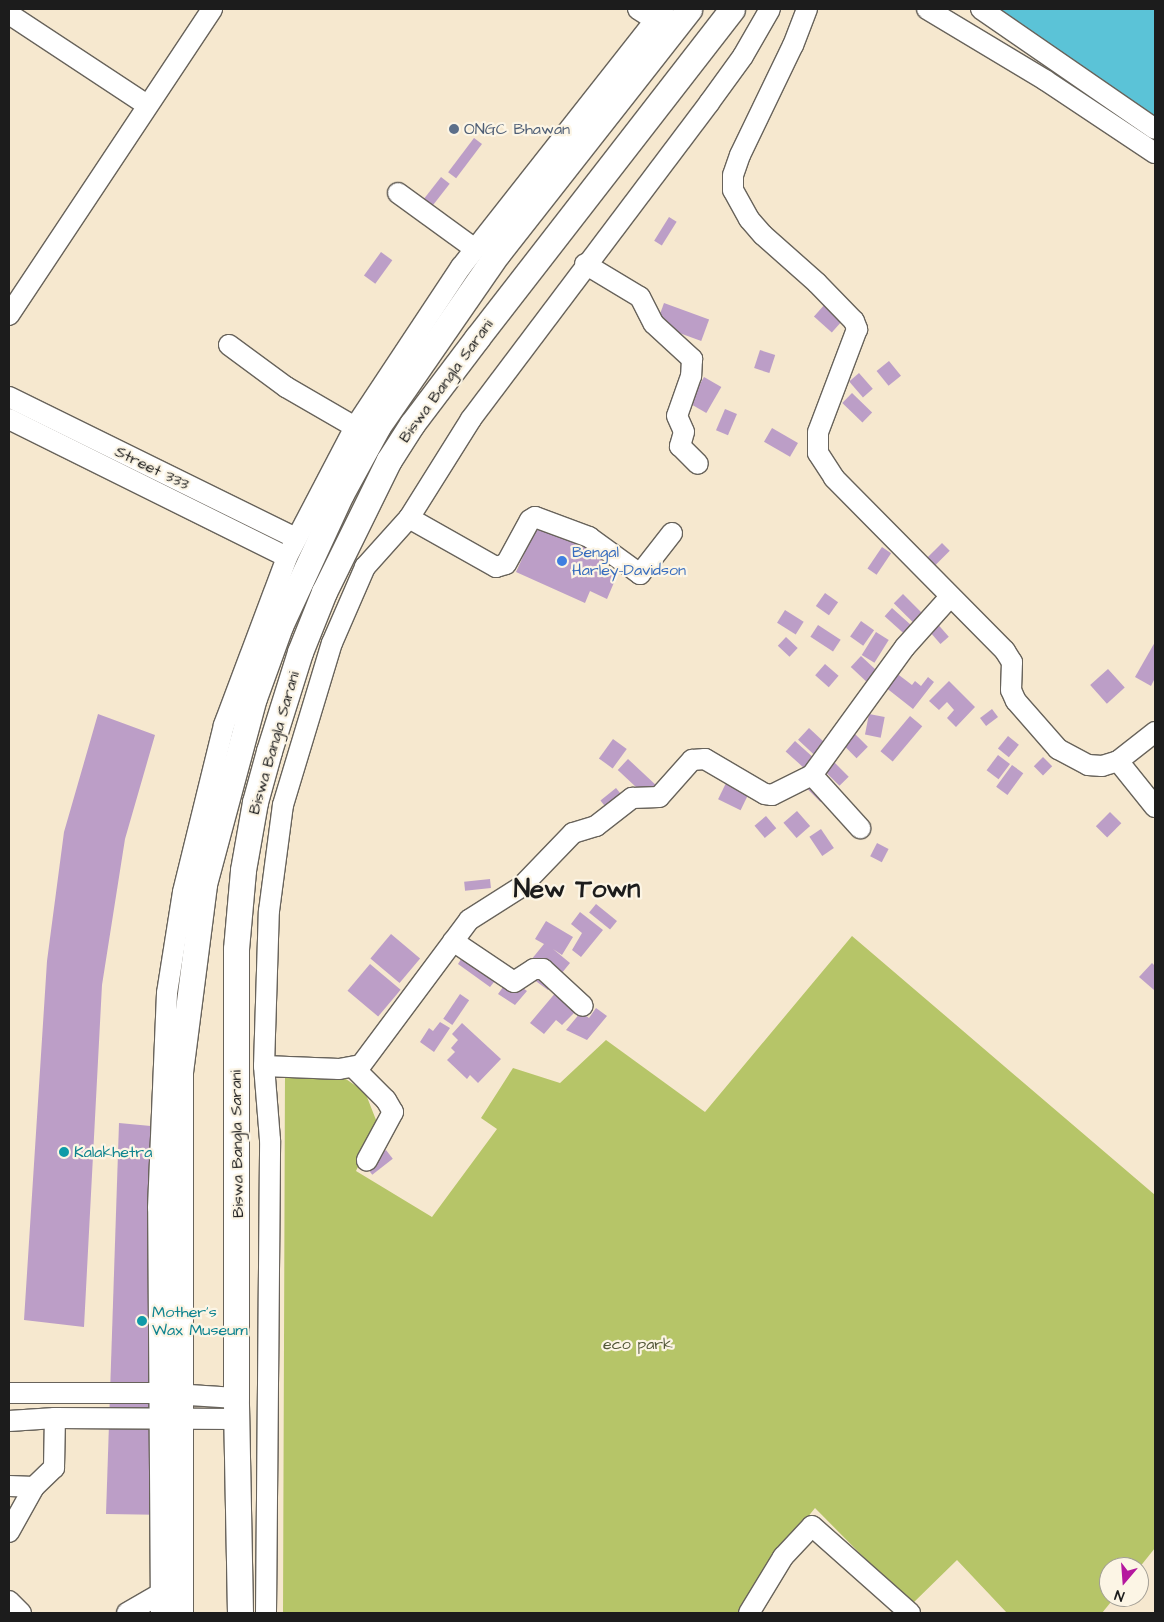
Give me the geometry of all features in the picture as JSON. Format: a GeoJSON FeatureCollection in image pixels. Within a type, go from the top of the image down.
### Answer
{"type":"FeatureCollection","features":[{"type":"Feature","properties":{"kind":"main road","name":"Biswa Bangla Sarani"},"geometry":{"type":"LineString","coordinates":[[180,1613],[168,1407],[180,1072],[204,884],[222,810],[254,698],[280,626],[342,494],[378,426],[498,253],[689,9]]}},
{"type":"Feature","properties":{"kind":"main road","name":"Biswa Bangla Sarani"},"geometry":{"type":"LineString","coordinates":[[240,1613],[236,1408],[236,949],[243,870],[255,802],[300,652],[324,592],[363,512],[412,424],[732,9]]}},
{"type":"Feature","properties":{"kind":"street"},"geometry":{"type":"LineString","coordinates":[[9,316],[212,9]]}},
{"type":"Feature","properties":{"kind":"street"},"geometry":{"type":"LineString","coordinates":[[127,1613],[161,1604],[168,1407],[158,1208],[161,1076],[168,983],[183,892],[211,771],[224,725],[287,557],[355,427],[475,249],[659,14],[638,9]]}},
{"type":"Feature","properties":{"kind":"street"},"geometry":{"type":"LineString","coordinates":[[266,1613],[270,1140],[264,1066],[269,911],[283,805],[332,643],[365,567],[409,518],[471,419],[585,264],[720,88],[770,9]]}},
{"type":"Feature","properties":{"kind":"street"},"geometry":{"type":"LineString","coordinates":[[806,9],[793,45],[740,155],[734,175],[733,190],[745,214],[763,235],[817,283],[854,321],[857,329],[818,432],[818,453],[834,478],[949,598],[1005,651],[1012,662],[1011,690],[1016,701],[1058,749],[1088,765],[1102,766],[1118,760],[1155,732]]}},
{"type":"Feature","properties":{"kind":"street"},"geometry":{"type":"LineString","coordinates":[[926,9],[1045,80],[1155,153]]}},
{"type":"Feature","properties":{"kind":"street"},"geometry":{"type":"LineString","coordinates":[[981,9],[1155,129]]}},
{"type":"Feature","properties":{"kind":"street"},"geometry":{"type":"LineString","coordinates":[[9,14],[147,106]]}},
{"type":"Feature","properties":{"kind":"street"},"geometry":{"type":"LineString","coordinates":[[398,193],[475,249]]}},
{"type":"Feature","properties":{"kind":"street"},"geometry":{"type":"LineString","coordinates":[[585,264],[640,297],[654,324],[692,359],[691,376],[677,416],[684,432],[680,446],[698,464]]}},
{"type":"Feature","properties":{"kind":"street"},"geometry":{"type":"LineString","coordinates":[[229,345],[286,387],[355,427]]}},
{"type":"Feature","properties":{"kind":"street","name":"Street 333"},"geometry":{"type":"LineString","coordinates":[[9,397],[296,538]]}},
{"type":"Feature","properties":{"kind":"street","name":"Street 333"},"geometry":{"type":"LineString","coordinates":[[9,419],[287,557]]}},
{"type":"Feature","properties":{"kind":"street"},"geometry":{"type":"LineString","coordinates":[[409,518],[496,567],[506,564],[530,520],[535,517],[589,537],[640,574],[672,533]]}},
{"type":"Feature","properties":{"kind":"street"},"geometry":{"type":"LineString","coordinates":[[264,1066],[354,1068],[361,1065],[470,920],[520,887],[573,833],[596,826],[632,798],[659,797],[695,758],[705,759],[765,794],[772,795],[812,775],[905,647],[949,598]]}},
{"type":"Feature","properties":{"kind":"street"},"geometry":{"type":"LineString","coordinates":[[1118,760],[1155,807]]}},
{"type":"Feature","properties":{"kind":"street"},"geometry":{"type":"LineString","coordinates":[[812,775],[860,828]]}},
{"type":"Feature","properties":{"kind":"street"},"geometry":{"type":"LineString","coordinates":[[453,941],[514,982],[534,969],[543,969],[583,1006]]}},
{"type":"Feature","properties":{"kind":"street"},"geometry":{"type":"LineString","coordinates":[[354,1068],[386,1100],[393,1112],[367,1160]]}},
{"type":"Feature","properties":{"kind":"street"},"geometry":{"type":"LineString","coordinates":[[9,1393],[168,1407],[236,1408]]}},
{"type":"Feature","properties":{"kind":"street"},"geometry":{"type":"LineString","coordinates":[[9,1421],[168,1407]]}},
{"type":"Feature","properties":{"kind":"street"},"geometry":{"type":"LineString","coordinates":[[9,1532],[34,1487],[54,1468],[55,1418]]}},
{"type":"Feature","properties":{"kind":"street"},"geometry":{"type":"LineString","coordinates":[[9,1486],[34,1487]]}},
{"type":"Feature","properties":{"kind":"street"},"geometry":{"type":"LineString","coordinates":[[749,1613],[783,1557],[812,1526],[910,1613]]}},
{"type":"Feature","properties":{"kind":"street"},"geometry":{"type":"LineString","coordinates":[[9,1601],[21,1613]]}},
{"type":"Feature","properties":{"kind":"green space","name":"eco park"},"geometry":{"type":"Polygon","coordinates":[[[852,936],[1155,1195],[1155,1548],[1148,1557],[1099,1557],[1099,1607],[1107,1607],[1102,1613],[1007,1613],[957,1560],[911,1605],[815,1508],[775,1558],[742,1613],[283,1613],[285,1072],[334,1071],[365,1092],[378,1125],[356,1171],[432,1217],[497,1129],[481,1118],[513,1068],[560,1083],[606,1040],[705,1112],[852,936]]]}},
{"type":"Feature","properties":{"kind":"water"},"geometry":{"type":"Polygon","coordinates":[[[990,9],[1155,10],[1155,120],[990,9]]]}},
{"type":"Feature","properties":{"kind":"building"},"geometry":{"type":"Polygon","coordinates":[[[474,138],[482,144],[456,178],[448,172],[474,138]]]}},
{"type":"Feature","properties":{"kind":"building"},"geometry":{"type":"Polygon","coordinates":[[[441,177],[450,184],[430,209],[421,202],[441,177]]]}},
{"type":"Feature","properties":{"kind":"building"},"geometry":{"type":"Polygon","coordinates":[[[669,217],[677,222],[662,246],[654,241],[669,217]]]}},
{"type":"Feature","properties":{"kind":"building"},"geometry":{"type":"Polygon","coordinates":[[[381,252],[392,260],[375,284],[364,275],[381,252]]]}},
{"type":"Feature","properties":{"kind":"building"},"geometry":{"type":"Polygon","coordinates":[[[664,303],[709,319],[701,341],[656,325],[664,303]]]}},
{"type":"Feature","properties":{"kind":"building"},"geometry":{"type":"Polygon","coordinates":[[[826,303],[844,319],[832,332],[814,316],[826,303]]]}},
{"type":"Feature","properties":{"kind":"building"},"geometry":{"type":"Polygon","coordinates":[[[760,350],[775,355],[769,373],[754,368],[760,350]]]}},
{"type":"Feature","properties":{"kind":"building"},"geometry":{"type":"Polygon","coordinates":[[[889,361],[901,376],[889,386],[877,371],[889,361]]]}},
{"type":"Feature","properties":{"kind":"building"},"geometry":{"type":"Polygon","coordinates":[[[859,373],[873,389],[863,397],[849,382],[859,373]]]}},
{"type":"Feature","properties":{"kind":"building"},"geometry":{"type":"Polygon","coordinates":[[[704,377],[721,387],[706,413],[689,403],[704,377]]]}},
{"type":"Feature","properties":{"kind":"building"},"geometry":{"type":"Polygon","coordinates":[[[852,393],[872,412],[862,423],[842,403],[852,393]]]}},
{"type":"Feature","properties":{"kind":"building"},"geometry":{"type":"Polygon","coordinates":[[[725,409],[737,414],[728,435],[716,430],[725,409]]]}},
{"type":"Feature","properties":{"kind":"building"},"geometry":{"type":"Polygon","coordinates":[[[772,428],[798,443],[790,457],[764,442],[772,428]]]}},
{"type":"Feature","properties":{"kind":"building","name":"Bengal Harley-Davidson"},"geometry":{"type":"Polygon","coordinates":[[[537,526],[606,557],[601,566],[618,573],[607,599],[590,591],[585,603],[516,572],[537,526]]]}},
{"type":"Feature","properties":{"kind":"building"},"geometry":{"type":"Polygon","coordinates":[[[942,543],[950,551],[934,566],[926,559],[942,543]]]}},
{"type":"Feature","properties":{"kind":"building"},"geometry":{"type":"Polygon","coordinates":[[[882,547],[891,553],[877,575],[867,569],[882,547]]]}},
{"type":"Feature","properties":{"kind":"building"},"geometry":{"type":"Polygon","coordinates":[[[825,593],[838,602],[829,615],[816,606],[825,593]]]}},
{"type":"Feature","properties":{"kind":"building"},"geometry":{"type":"Polygon","coordinates":[[[903,594],[925,616],[916,625],[894,603],[903,594]]]}},
{"type":"Feature","properties":{"kind":"building"},"geometry":{"type":"Polygon","coordinates":[[[892,608],[914,628],[907,636],[885,616],[892,608]]]}},
{"type":"Feature","properties":{"kind":"building"},"geometry":{"type":"Polygon","coordinates":[[[785,610],[804,622],[796,634],[777,623],[785,610]]]}},
{"type":"Feature","properties":{"kind":"building"},"geometry":{"type":"Polygon","coordinates":[[[861,621],[874,630],[863,646],[850,637],[861,621]]]}},
{"type":"Feature","properties":{"kind":"building"},"geometry":{"type":"Polygon","coordinates":[[[935,621],[949,637],[940,644],[927,628],[935,621]]]}},
{"type":"Feature","properties":{"kind":"building"},"geometry":{"type":"Polygon","coordinates":[[[818,625],[841,640],[833,651],[810,637],[818,625]]]}},
{"type":"Feature","properties":{"kind":"building"},"geometry":{"type":"Polygon","coordinates":[[[876,632],[889,640],[874,663],[862,655],[876,632]]]}},
{"type":"Feature","properties":{"kind":"building"},"geometry":{"type":"Polygon","coordinates":[[[786,637],[798,648],[790,657],[778,646],[786,637]]]}},
{"type":"Feature","properties":{"kind":"building"},"geometry":{"type":"Polygon","coordinates":[[[1155,642],[1155,678],[1151,686],[1135,677],[1155,642]]]}},
{"type":"Feature","properties":{"kind":"building"},"geometry":{"type":"Polygon","coordinates":[[[861,656],[880,674],[870,685],[851,667],[861,656]]]}},
{"type":"Feature","properties":{"kind":"building"},"geometry":{"type":"Polygon","coordinates":[[[825,664],[839,676],[829,687],[815,675],[825,664]]]}},
{"type":"Feature","properties":{"kind":"building"},"geometry":{"type":"Polygon","coordinates":[[[891,669],[912,685],[915,681],[921,686],[928,677],[934,682],[913,709],[880,683],[891,669]]]}},
{"type":"Feature","properties":{"kind":"building"},"geometry":{"type":"Polygon","coordinates":[[[1108,669],[1125,688],[1107,704],[1090,685],[1108,669]]]}},
{"type":"Feature","properties":{"kind":"building"},"geometry":{"type":"Polygon","coordinates":[[[949,681],[975,707],[956,727],[947,718],[954,710],[947,702],[939,710],[929,701],[949,681]]]}},
{"type":"Feature","properties":{"kind":"building"},"geometry":{"type":"Polygon","coordinates":[[[992,709],[998,717],[986,726],[980,718],[992,709]]]}},
{"type":"Feature","properties":{"kind":"building","name":"Kalakhetra"},"geometry":{"type":"Polygon","coordinates":[[[98,714],[155,735],[125,839],[102,985],[84,1327],[24,1320],[47,961],[64,832],[98,714]]]}},
{"type":"Feature","properties":{"kind":"building"},"geometry":{"type":"Polygon","coordinates":[[[869,714],[885,717],[881,738],[865,735],[869,714]]]}},
{"type":"Feature","properties":{"kind":"building"},"geometry":{"type":"Polygon","coordinates":[[[910,716],[922,726],[893,762],[880,751],[910,716]]]}},
{"type":"Feature","properties":{"kind":"building"},"geometry":{"type":"Polygon","coordinates":[[[809,728],[828,746],[817,757],[798,740],[809,728]]]}},
{"type":"Feature","properties":{"kind":"building"},"geometry":{"type":"Polygon","coordinates":[[[853,732],[868,747],[857,758],[842,743],[853,732]]]}},
{"type":"Feature","properties":{"kind":"building"},"geometry":{"type":"Polygon","coordinates":[[[1008,736],[1019,745],[1009,757],[998,748],[1008,736]]]}},
{"type":"Feature","properties":{"kind":"building"},"geometry":{"type":"Polygon","coordinates":[[[613,739],[627,749],[613,768],[599,758],[613,739]]]}},
{"type":"Feature","properties":{"kind":"building"},"geometry":{"type":"Polygon","coordinates":[[[795,741],[816,760],[806,770],[786,751],[795,741]]]}},
{"type":"Feature","properties":{"kind":"building"},"geometry":{"type":"Polygon","coordinates":[[[998,755],[1010,764],[999,779],[987,770],[998,755]]]}},
{"type":"Feature","properties":{"kind":"building"},"geometry":{"type":"Polygon","coordinates":[[[1043,757],[1052,766],[1043,775],[1034,766],[1043,757]]]}},
{"type":"Feature","properties":{"kind":"building"},"geometry":{"type":"Polygon","coordinates":[[[628,759],[658,787],[648,798],[618,770],[628,759]]]}},
{"type":"Feature","properties":{"kind":"building"},"geometry":{"type":"Polygon","coordinates":[[[831,759],[849,777],[839,786],[822,768],[831,759]]]}},
{"type":"Feature","properties":{"kind":"building"},"geometry":{"type":"Polygon","coordinates":[[[1012,765],[1023,773],[1007,795],[996,787],[1012,765]]]}},
{"type":"Feature","properties":{"kind":"building"},"geometry":{"type":"Polygon","coordinates":[[[812,778],[828,794],[820,802],[804,786],[812,778]]]}},
{"type":"Feature","properties":{"kind":"building"},"geometry":{"type":"Polygon","coordinates":[[[726,783],[748,794],[741,810],[718,799],[726,783]]]}},
{"type":"Feature","properties":{"kind":"building"},"geometry":{"type":"Polygon","coordinates":[[[616,788],[624,798],[609,811],[600,801],[616,788]]]}},
{"type":"Feature","properties":{"kind":"building"},"geometry":{"type":"Polygon","coordinates":[[[797,811],[810,826],[797,838],[783,823],[797,811]]]}},
{"type":"Feature","properties":{"kind":"building"},"geometry":{"type":"Polygon","coordinates":[[[1110,812],[1121,823],[1107,837],[1096,826],[1110,812]]]}},
{"type":"Feature","properties":{"kind":"building"},"geometry":{"type":"Polygon","coordinates":[[[766,816],[776,828],[765,838],[755,826],[766,816]]]}},
{"type":"Feature","properties":{"kind":"building"},"geometry":{"type":"Polygon","coordinates":[[[821,829],[834,848],[822,856],[809,837],[821,829]]]}},
{"type":"Feature","properties":{"kind":"building"},"geometry":{"type":"Polygon","coordinates":[[[877,843],[889,849],[882,862],[870,856],[877,843]]]}},
{"type":"Feature","properties":{"kind":"building"},"geometry":{"type":"Polygon","coordinates":[[[490,879],[491,888],[465,891],[464,882],[490,879]]]}},
{"type":"Feature","properties":{"kind":"building"},"geometry":{"type":"Polygon","coordinates":[[[596,904],[617,921],[610,930],[589,913],[596,904]]]}},
{"type":"Feature","properties":{"kind":"building"},"geometry":{"type":"Polygon","coordinates":[[[580,912],[603,930],[581,957],[572,950],[582,933],[571,924],[580,912]]]}},
{"type":"Feature","properties":{"kind":"building"},"geometry":{"type":"Polygon","coordinates":[[[546,921],[573,937],[562,955],[553,949],[570,963],[548,990],[522,971],[544,944],[535,939],[546,921]]]}},
{"type":"Feature","properties":{"kind":"building"},"geometry":{"type":"Polygon","coordinates":[[[391,934],[420,958],[400,983],[370,959],[391,934]]]}},
{"type":"Feature","properties":{"kind":"building"},"geometry":{"type":"Polygon","coordinates":[[[468,948],[527,991],[515,1005],[498,994],[506,983],[498,977],[490,987],[458,964],[468,948]]]}},
{"type":"Feature","properties":{"kind":"building"},"geometry":{"type":"Polygon","coordinates":[[[1152,963],[1155,966],[1154,990],[1139,977],[1152,963]]]}},
{"type":"Feature","properties":{"kind":"building"},"geometry":{"type":"Polygon","coordinates":[[[370,964],[401,990],[378,1017],[348,991],[370,964]]]}},
{"type":"Feature","properties":{"kind":"building"},"geometry":{"type":"Polygon","coordinates":[[[557,991],[577,1010],[562,1025],[556,1020],[544,1034],[530,1023],[557,991]]]}},
{"type":"Feature","properties":{"kind":"building"},"geometry":{"type":"Polygon","coordinates":[[[460,994],[469,1000],[452,1025],[443,1019],[460,994]]]}},
{"type":"Feature","properties":{"kind":"building"},"geometry":{"type":"Polygon","coordinates":[[[596,1008],[607,1016],[587,1040],[566,1030],[581,1012],[589,1018],[596,1008]]]}},
{"type":"Feature","properties":{"kind":"building"},"geometry":{"type":"Polygon","coordinates":[[[440,1022],[450,1028],[434,1052],[420,1042],[429,1028],[433,1031],[440,1022]]]}},
{"type":"Feature","properties":{"kind":"building"},"geometry":{"type":"Polygon","coordinates":[[[462,1023],[501,1059],[478,1083],[470,1075],[467,1079],[447,1060],[455,1052],[451,1048],[458,1040],[452,1034],[462,1023]]]}},
{"type":"Feature","properties":{"kind":"building","name":"Mother's Wax Museum"},"geometry":{"type":"Polygon","coordinates":[[[119,1123],[172,1128],[170,1515],[106,1514],[119,1123]]]}},
{"type":"Feature","properties":{"kind":"building"},"geometry":{"type":"Polygon","coordinates":[[[386,1150],[393,1159],[372,1175],[366,1166],[386,1150]]]}},
{"type":"Feature","properties":{"kind":"place","name":"ONGC Bhawan"},"geometry":{"type":"Point","coordinates":[454,129]}},
{"type":"Feature","properties":{"kind":"place","name":"Bengal Harley-Davidson"},"geometry":{"type":"Point","coordinates":[562,561]}},
{"type":"Feature","properties":{"kind":"place","name":"Kalakhetra"},"geometry":{"type":"Point","coordinates":[64,1152]}},
{"type":"Feature","properties":{"kind":"place","name":"Mother's Wax Museum"},"geometry":{"type":"Point","coordinates":[142,1321]}},
{"type":"Feature","properties":{"kind":"district","name":"New Town"},"geometry":{"type":"Point","coordinates":[577,890]}}]}
